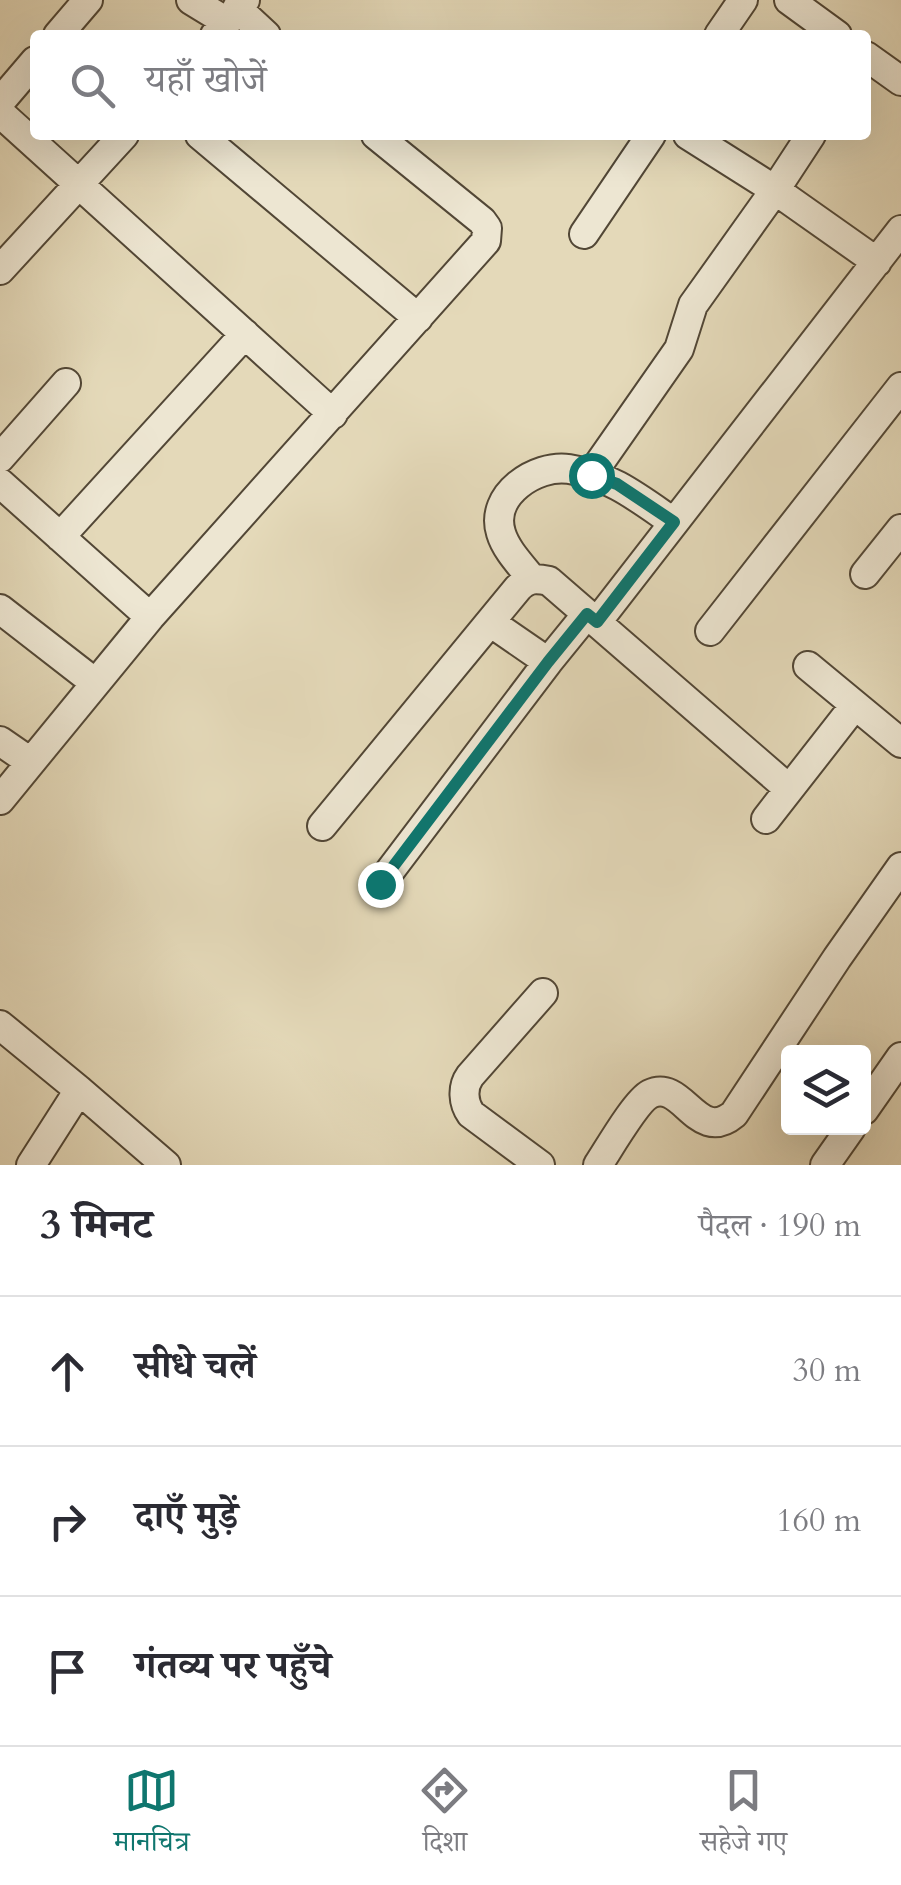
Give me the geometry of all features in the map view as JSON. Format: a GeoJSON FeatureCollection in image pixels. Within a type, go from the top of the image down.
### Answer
{"type":"FeatureCollection","features":[{"type":"Feature","properties":{"kind":"street"},"geometry":{"type":"LineString","coordinates":[[62,30],[88,0]]}},
{"type":"Feature","properties":{"kind":"street"},"geometry":{"type":"LineString","coordinates":[[191,0],[257,30]]}},
{"type":"Feature","properties":{"kind":"street"},"geometry":{"type":"LineString","coordinates":[[722,30],[743,0]]}},
{"type":"Feature","properties":{"kind":"street"},"geometry":{"type":"LineString","coordinates":[[789,0],[830,30]]}},
{"type":"Feature","properties":{"kind":"street"},"geometry":{"type":"LineString","coordinates":[[871,60],[901,81]]}},
{"type":"Feature","properties":{"kind":"street"},"geometry":{"type":"LineString","coordinates":[[0,102],[30,68]]}},
{"type":"Feature","properties":{"kind":"street"},"geometry":{"type":"LineString","coordinates":[[0,114],[333,414]]}},
{"type":"Feature","properties":{"kind":"street"},"geometry":{"type":"LineString","coordinates":[[0,270],[119,140]]}},
{"type":"Feature","properties":{"kind":"street"},"geometry":{"type":"LineString","coordinates":[[206,140],[418,318]]}},
{"type":"Feature","properties":{"kind":"street"},"geometry":{"type":"LineString","coordinates":[[0,800],[150,616],[482,247],[488,228],[382,140]]}},
{"type":"Feature","properties":{"kind":"street"},"geometry":{"type":"LineString","coordinates":[[584,234],[648,140]]}},
{"type":"Feature","properties":{"kind":"street"},"geometry":{"type":"LineString","coordinates":[[696,140],[876,262]]}},
{"type":"Feature","properties":{"kind":"street"},"geometry":{"type":"LineString","coordinates":[[591,475],[679,349],[693,304],[808,140]]}},
{"type":"Feature","properties":{"kind":"street"},"geometry":{"type":"LineString","coordinates":[[380,884],[548,662],[592,618],[674,522],[901,230]]}},
{"type":"Feature","properties":{"kind":"street"},"geometry":{"type":"LineString","coordinates":[[60,537],[244,334]]}},
{"type":"Feature","properties":{"kind":"street"},"geometry":{"type":"LineString","coordinates":[[0,458],[66,384]]}},
{"type":"Feature","properties":{"kind":"street"},"geometry":{"type":"LineString","coordinates":[[710,631],[901,387]]}},
{"type":"Feature","properties":{"kind":"street"},"geometry":{"type":"LineString","coordinates":[[532,579],[507,546],[498,518],[515,488],[542,471],[568,469],[617,484],[674,522]]}},
{"type":"Feature","properties":{"kind":"street"},"geometry":{"type":"LineString","coordinates":[[0,483],[150,616]]}},
{"type":"Feature","properties":{"kind":"street"},"geometry":{"type":"LineString","coordinates":[[865,574],[901,528]]}},
{"type":"Feature","properties":{"kind":"street"},"geometry":{"type":"LineString","coordinates":[[322,826],[518,588],[532,579],[549,581],[790,789]]}},
{"type":"Feature","properties":{"kind":"street"},"geometry":{"type":"LineString","coordinates":[[0,609],[94,682]]}},
{"type":"Feature","properties":{"kind":"street"},"geometry":{"type":"LineString","coordinates":[[490,622],[548,662]]}},
{"type":"Feature","properties":{"kind":"street"},"geometry":{"type":"LineString","coordinates":[[808,666],[901,743]]}},
{"type":"Feature","properties":{"kind":"street"},"geometry":{"type":"LineString","coordinates":[[766,819],[855,706]]}},
{"type":"Feature","properties":{"kind":"street"},"geometry":{"type":"LineString","coordinates":[[0,741],[29,762]]}},
{"type":"Feature","properties":{"kind":"street"},"geometry":{"type":"LineString","coordinates":[[598,1165],[638,1105],[652,1093],[673,1096],[708,1122],[722,1122],[734,1114],[901,868]]}},
{"type":"Feature","properties":{"kind":"street"},"geometry":{"type":"LineString","coordinates":[[540,1165],[471,1114],[466,1108],[465,1087],[470,1076],[542,993]]}},
{"type":"Feature","properties":{"kind":"street"},"geometry":{"type":"LineString","coordinates":[[0,1025],[166,1165]]}},
{"type":"Feature","properties":{"kind":"street"},"geometry":{"type":"LineString","coordinates":[[871,1100],[901,1057]]}},
{"type":"Feature","properties":{"kind":"street"},"geometry":{"type":"LineString","coordinates":[[31,1165],[79,1090]]}},
{"type":"Feature","properties":{"kind":"street"},"geometry":{"type":"LineString","coordinates":[[825,1165],[847,1135]]}},
{"type":"Feature","properties":{"kind":"route"},"geometry":{"type":"LineString","coordinates":[[380,884],[548,662],[587,614],[597,622],[674,522],[617,484],[591,475]]}}]}
